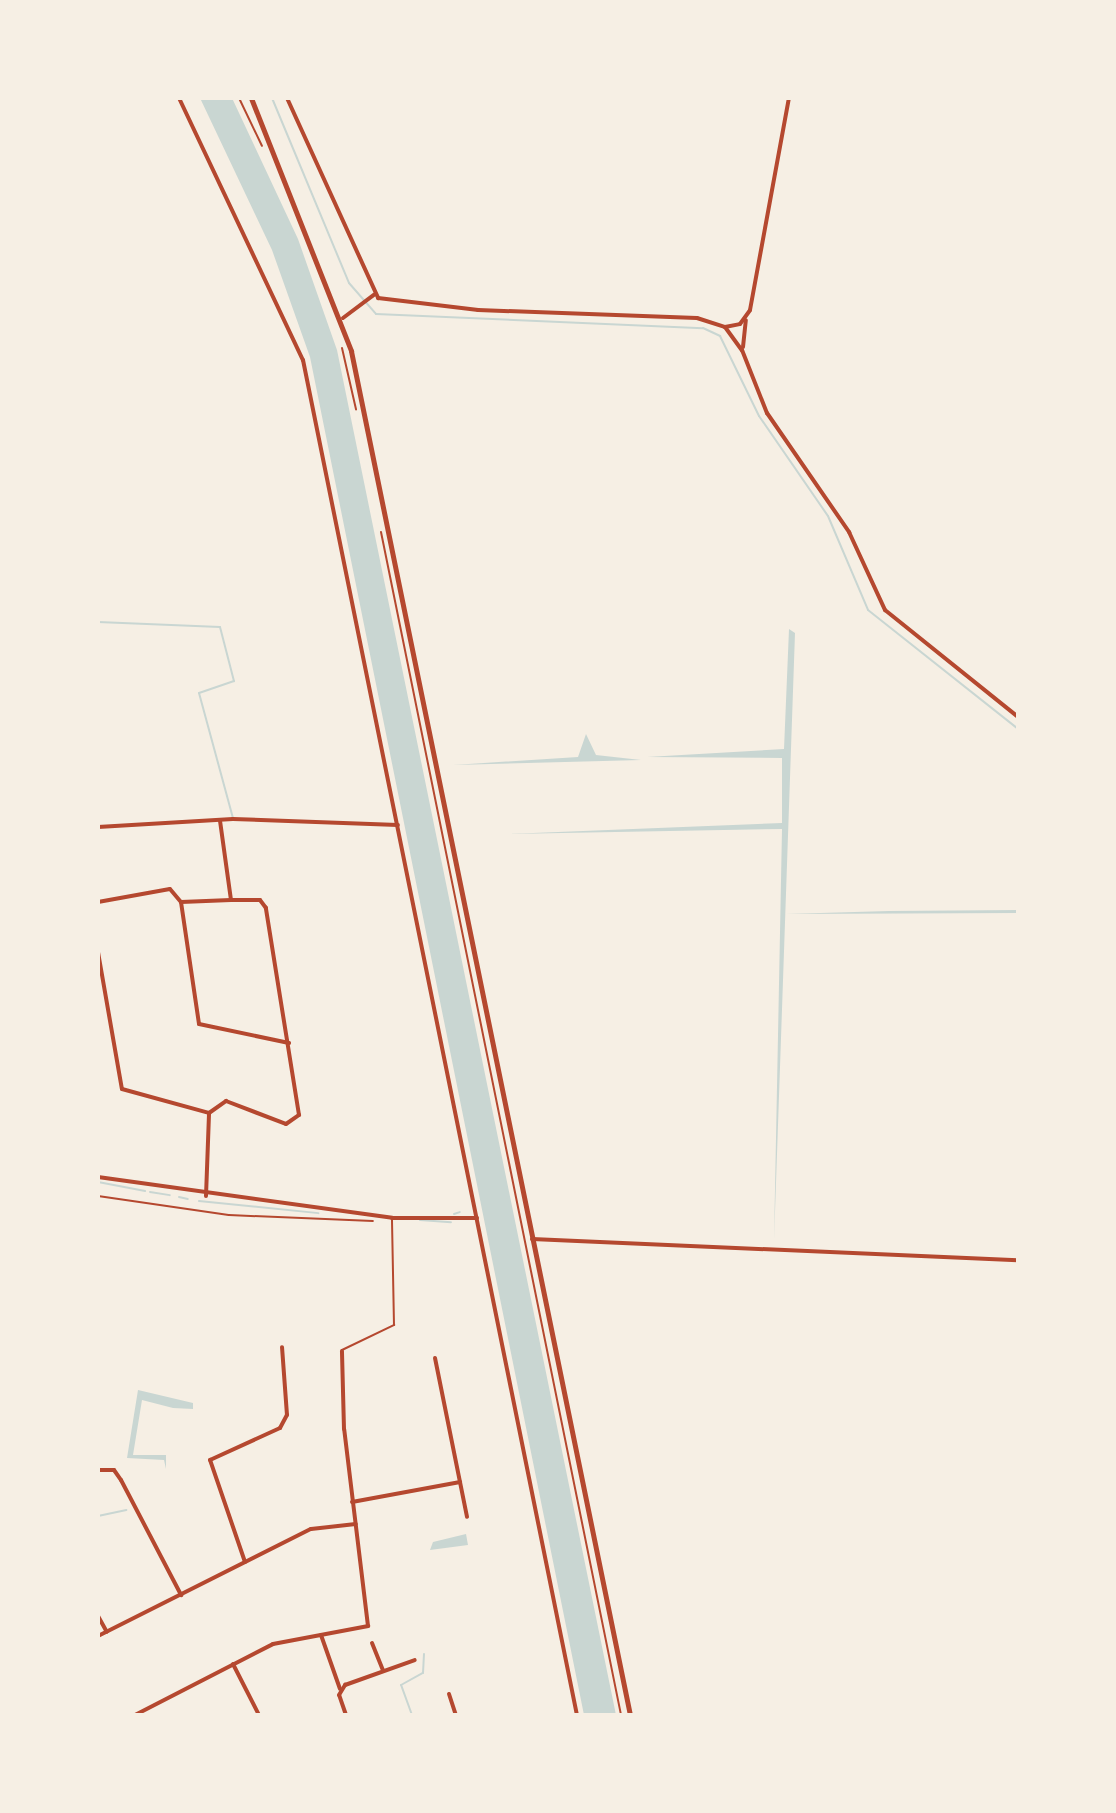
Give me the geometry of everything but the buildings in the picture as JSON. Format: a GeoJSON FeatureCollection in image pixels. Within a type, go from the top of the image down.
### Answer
{"type":"FeatureCollection","features":[{"type":"Feature","properties":{"kind":"street"},"geometry":{"type":"LineString","coordinates":[[179,98],[303,360],[577,1715]]}},
{"type":"Feature","properties":{"kind":"street"},"geometry":{"type":"LineString","coordinates":[[251,98],[343,318],[630,1715]]}},
{"type":"Feature","properties":{"kind":"street"},"geometry":{"type":"LineString","coordinates":[[287,98],[372,297]]}},
{"type":"Feature","properties":{"kind":"street"},"geometry":{"type":"LineString","coordinates":[[742,350],[789,98]]}},
{"type":"Feature","properties":{"kind":"street"},"geometry":{"type":"LineString","coordinates":[[343,318],[361,310],[372,297]]}},
{"type":"Feature","properties":{"kind":"street"},"geometry":{"type":"LineString","coordinates":[[372,297],[423,307],[697,318],[725,327],[742,350],[767,413],[849,532],[885,610],[1018,717]]}},
{"type":"Feature","properties":{"kind":"street"},"geometry":{"type":"LineString","coordinates":[[725,327],[746,320]]}},
{"type":"Feature","properties":{"kind":"street"},"geometry":{"type":"LineString","coordinates":[[98,827],[220,821],[398,825]]}},
{"type":"Feature","properties":{"kind":"street"},"geometry":{"type":"LineString","coordinates":[[220,821],[231,900]]}},
{"type":"Feature","properties":{"kind":"street"},"geometry":{"type":"LineString","coordinates":[[98,902],[170,889],[181,902],[199,1024],[289,1043]]}},
{"type":"Feature","properties":{"kind":"street"},"geometry":{"type":"LineString","coordinates":[[181,902],[260,900],[266,908],[289,1043],[296,1121],[226,1101],[209,1113]]}},
{"type":"Feature","properties":{"kind":"street"},"geometry":{"type":"LineString","coordinates":[[98,952],[122,1089],[209,1113]]}},
{"type":"Feature","properties":{"kind":"street"},"geometry":{"type":"LineString","coordinates":[[206,1196],[209,1113]]}},
{"type":"Feature","properties":{"kind":"street"},"geometry":{"type":"LineString","coordinates":[[98,1177],[206,1196],[392,1218],[477,1218]]}},
{"type":"Feature","properties":{"kind":"street"},"geometry":{"type":"LineString","coordinates":[[532,1239],[1018,1260]]}},
{"type":"Feature","properties":{"kind":"street"},"geometry":{"type":"LineString","coordinates":[[245,1562],[210,1460],[280,1428],[287,1415],[282,1347]]}},
{"type":"Feature","properties":{"kind":"street"},"geometry":{"type":"LineString","coordinates":[[135,1715],[273,1644],[368,1626],[352,1502],[342,1351]]}},
{"type":"Feature","properties":{"kind":"street"},"geometry":{"type":"LineString","coordinates":[[435,1358],[467,1517]]}},
{"type":"Feature","properties":{"kind":"street"},"geometry":{"type":"LineString","coordinates":[[98,1470],[114,1470],[121,1480],[181,1595]]}},
{"type":"Feature","properties":{"kind":"street"},"geometry":{"type":"LineString","coordinates":[[352,1502],[460,1482]]}},
{"type":"Feature","properties":{"kind":"street"},"geometry":{"type":"LineString","coordinates":[[98,1636],[311,1529],[356,1524]]}},
{"type":"Feature","properties":{"kind":"street"},"geometry":{"type":"LineString","coordinates":[[98,1616],[107,1633]]}},
{"type":"Feature","properties":{"kind":"street"},"geometry":{"type":"LineString","coordinates":[[321,1635],[346,1715]]}},
{"type":"Feature","properties":{"kind":"street"},"geometry":{"type":"LineString","coordinates":[[372,1643],[383,1670]]}},
{"type":"Feature","properties":{"kind":"street"},"geometry":{"type":"LineString","coordinates":[[340,1689],[415,1660]]}},
{"type":"Feature","properties":{"kind":"street"},"geometry":{"type":"LineString","coordinates":[[233,1664],[259,1715]]}},
{"type":"Feature","properties":{"kind":"street"},"geometry":{"type":"LineString","coordinates":[[449,1694],[456,1715]]}},
{"type":"Feature","properties":{"kind":"lane"},"geometry":{"type":"LineString","coordinates":[[342,1351],[394,1325],[392,1218]]}},
{"type":"Feature","properties":{"kind":"path"},"geometry":{"type":"LineString","coordinates":[[239,98],[267,155]]}},
{"type":"Feature","properties":{"kind":"path"},"geometry":{"type":"LineString","coordinates":[[341,342],[359,426]]}},
{"type":"Feature","properties":{"kind":"path"},"geometry":{"type":"LineString","coordinates":[[378,517],[621,1715]]}},
{"type":"Feature","properties":{"kind":"path"},"geometry":{"type":"LineString","coordinates":[[98,1196],[373,1226]]}},
{"type":"Feature","properties":{"kind":"shaded area"},"geometry":{"type":"Polygon","coordinates":[[[200,98],[232,98],[298,239],[337,350],[616,1715],[584,1715],[310,357],[272,250],[200,98]]]}},
{"type":"Feature","properties":{"kind":"shaded area"},"geometry":{"type":"Polygon","coordinates":[[[789,629],[795,633],[774,1241],[782,829],[506,834],[782,823],[782,758],[647,757],[784,749],[789,629]]]}},
{"type":"Feature","properties":{"kind":"shaded area"},"geometry":{"type":"Polygon","coordinates":[[[586,734],[596,755],[641,760],[453,765],[578,757],[586,734]]]}},
{"type":"Feature","properties":{"kind":"shaded area"},"geometry":{"type":"Polygon","coordinates":[[[1018,910],[1018,913],[786,914],[889,911],[1018,910]]]}},
{"type":"Feature","properties":{"kind":"shaded area"},"geometry":{"type":"Polygon","coordinates":[[[138,1390],[193,1403],[193,1409],[173,1408],[142,1400],[133,1455],[166,1455],[166,1469],[164,1460],[127,1458],[138,1390]]]}},
{"type":"Feature","properties":{"kind":"shaded area"},"geometry":{"type":"Polygon","coordinates":[[[466,1534],[468,1545],[430,1550],[433,1542],[466,1534]]]}},
{"type":"Feature","properties":{"kind":"waterway"},"geometry":{"type":"LineString","coordinates":[[272,98],[349,283],[376,314],[703,328],[720,336],[759,416],[828,516],[868,610],[1018,729]]}},
{"type":"Feature","properties":{"kind":"waterway"},"geometry":{"type":"LineString","coordinates":[[98,622],[220,627],[234,681],[199,693],[233,818]]}},
{"type":"Feature","properties":{"kind":"waterway"},"geometry":{"type":"LineString","coordinates":[[98,1182],[145,1191]]}},
{"type":"Feature","properties":{"kind":"waterway"},"geometry":{"type":"LineString","coordinates":[[150,1192],[170,1195]]}},
{"type":"Feature","properties":{"kind":"waterway"},"geometry":{"type":"LineString","coordinates":[[179,1197],[188,1199]]}},
{"type":"Feature","properties":{"kind":"waterway"},"geometry":{"type":"LineString","coordinates":[[199,1201],[318,1213]]}},
{"type":"Feature","properties":{"kind":"waterway"},"geometry":{"type":"LineString","coordinates":[[454,1214],[460,1212]]}},
{"type":"Feature","properties":{"kind":"waterway"},"geometry":{"type":"LineString","coordinates":[[420,1220],[451,1222]]}},
{"type":"Feature","properties":{"kind":"waterway"},"geometry":{"type":"LineString","coordinates":[[98,1516],[126,1510]]}},
{"type":"Feature","properties":{"kind":"waterway"},"geometry":{"type":"LineString","coordinates":[[412,1715],[401,1685],[423,1673],[424,1654]]}}]}
